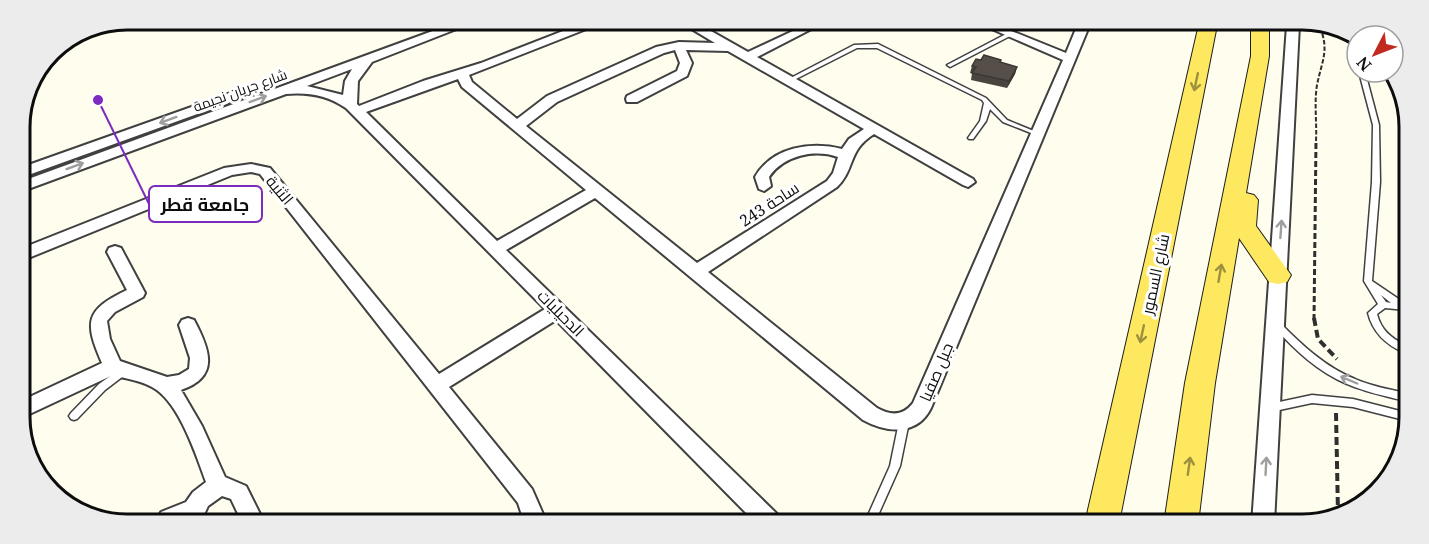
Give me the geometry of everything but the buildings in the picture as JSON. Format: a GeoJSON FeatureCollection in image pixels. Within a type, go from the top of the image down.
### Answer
{"type":"FeatureCollection","features":[{"type":"Feature","properties":{"kind":"main road","name":"شارع السمور"},"geometry":{"type":"LineString","coordinates":[[1104,514],[1207,30]]}},
{"type":"Feature","properties":{"kind":"main road"},"geometry":{"type":"LineString","coordinates":[[1182,514],[1200,383],[1260,56],[1260,30]]}},
{"type":"Feature","properties":{"kind":"main road"},"geometry":{"type":"LineString","coordinates":[[1248,123],[1253,146],[1243,220],[1251,240],[1278,275]]}},
{"type":"Feature","properties":{"kind":"street","name":"شارع جريان نجيمة"},"geometry":{"type":"LineString","coordinates":[[30,169],[415,30]]}},
{"type":"Feature","properties":{"kind":"street","name":"شارع جريان نجيمة"},"geometry":{"type":"LineString","coordinates":[[30,183],[446,30]]}},
{"type":"Feature","properties":{"kind":"street"},"geometry":{"type":"LineString","coordinates":[[368,58],[350,81],[348,89],[355,108],[462,74],[575,30]]}},
{"type":"Feature","properties":{"kind":"street"},"geometry":{"type":"LineString","coordinates":[[700,30],[968,182]]}},
{"type":"Feature","properties":{"kind":"street"},"geometry":{"type":"LineString","coordinates":[[747,57],[803,30]]}},
{"type":"Feature","properties":{"kind":"street"},"geometry":{"type":"LineString","coordinates":[[998,30],[1068,58]]}},
{"type":"Feature","properties":{"kind":"street","name":"جبل صفيا"},"geometry":{"type":"LineString","coordinates":[[904,422],[911,419],[921,408],[1081,30]]}},
{"type":"Feature","properties":{"kind":"street"},"geometry":{"type":"LineString","coordinates":[[1264,514],[1293,30]]}},
{"type":"Feature","properties":{"kind":"street"},"geometry":{"type":"LineString","coordinates":[[517,126],[552,99],[660,50],[679,46],[730,47]]}},
{"type":"Feature","properties":{"kind":"street"},"geometry":{"type":"LineString","coordinates":[[632,99],[683,73],[686,63],[679,46]]}},
{"type":"Feature","properties":{"kind":"street"},"geometry":{"type":"LineString","coordinates":[[462,74],[466,84],[870,414],[886,422],[904,422]]}},
{"type":"Feature","properties":{"kind":"street","name":"الدحيليات"},"geometry":{"type":"LineString","coordinates":[[283,90],[324,91],[339,96],[355,108],[762,514]]}},
{"type":"Feature","properties":{"kind":"street","name":"ساحة 243"},"geometry":{"type":"LineString","coordinates":[[697,271],[832,184],[843,170],[846,155],[854,142],[873,129]]}},
{"type":"Feature","properties":{"kind":"street","name":"ساحة 243"},"geometry":{"type":"LineString","coordinates":[[764,186],[764,172],[798,151],[822,148],[846,155]]}},
{"type":"Feature","properties":{"kind":"street","name":"الثنية"},"geometry":{"type":"LineString","coordinates":[[30,251],[229,171],[244,168],[259,169],[269,175],[525,496],[532,514]]}},
{"type":"Feature","properties":{"kind":"street"},"geometry":{"type":"LineString","coordinates":[[497,248],[597,190]]}},
{"type":"Feature","properties":{"kind":"street"},"geometry":{"type":"LineString","coordinates":[[116,252],[137,293],[113,304],[98,321],[97,332],[119,368]]}},
{"type":"Feature","properties":{"kind":"street"},"geometry":{"type":"LineString","coordinates":[[437,385],[558,310]]}},
{"type":"Feature","properties":{"kind":"street"},"geometry":{"type":"LineString","coordinates":[[164,385],[190,380],[197,373],[201,360],[188,325]]}},
{"type":"Feature","properties":{"kind":"street"},"geometry":{"type":"LineString","coordinates":[[30,406],[119,368],[148,377],[164,385],[181,407],[203,446],[219,488]]}},
{"type":"Feature","properties":{"kind":"street"},"geometry":{"type":"LineString","coordinates":[[192,514],[202,497],[219,488],[234,489],[239,493],[249,514]]}},
{"type":"Feature","properties":{"kind":"lane"},"geometry":{"type":"LineString","coordinates":[[950,65],[1008,35]]}},
{"type":"Feature","properties":{"kind":"lane"},"geometry":{"type":"LineString","coordinates":[[788,81],[856,46],[872,45],[883,48],[988,102],[1005,121],[1038,134]]}},
{"type":"Feature","properties":{"kind":"lane"},"geometry":{"type":"LineString","coordinates":[[1365,84],[1376,124],[1376,183],[1368,281],[1383,305]]}},
{"type":"Feature","properties":{"kind":"lane"},"geometry":{"type":"LineString","coordinates":[[970,138],[983,121],[988,102]]}},
{"type":"Feature","properties":{"kind":"lane"},"geometry":{"type":"LineString","coordinates":[[1368,281],[1399,303]]}},
{"type":"Feature","properties":{"kind":"lane"},"geometry":{"type":"LineString","coordinates":[[1399,306],[1383,305],[1372,313],[1375,327],[1391,343],[1399,347]]}},
{"type":"Feature","properties":{"kind":"lane"},"geometry":{"type":"LineString","coordinates":[[1275,323],[1300,348],[1336,375],[1399,395]]}},
{"type":"Feature","properties":{"kind":"lane"},"geometry":{"type":"LineString","coordinates":[[74,416],[119,368]]}},
{"type":"Feature","properties":{"kind":"lane"},"geometry":{"type":"LineString","coordinates":[[1269,408],[1312,399],[1353,403],[1399,415]]}},
{"type":"Feature","properties":{"kind":"lane"},"geometry":{"type":"LineString","coordinates":[[874,514],[895,466],[904,422]]}},
{"type":"Feature","properties":{"kind":"path"},"geometry":{"type":"LineString","coordinates":[[1322,32],[1325,56],[1317,86],[1314,327],[1318,339],[1336,356],[1336,375]]}},
{"type":"Feature","properties":{"kind":"path"},"geometry":{"type":"LineString","coordinates":[[1336,402],[1338,507]]}},
{"type":"Feature","properties":{"kind":"place","name":"جامعة قطر"},"geometry":{"type":"Point","coordinates":[98,100]}}]}
